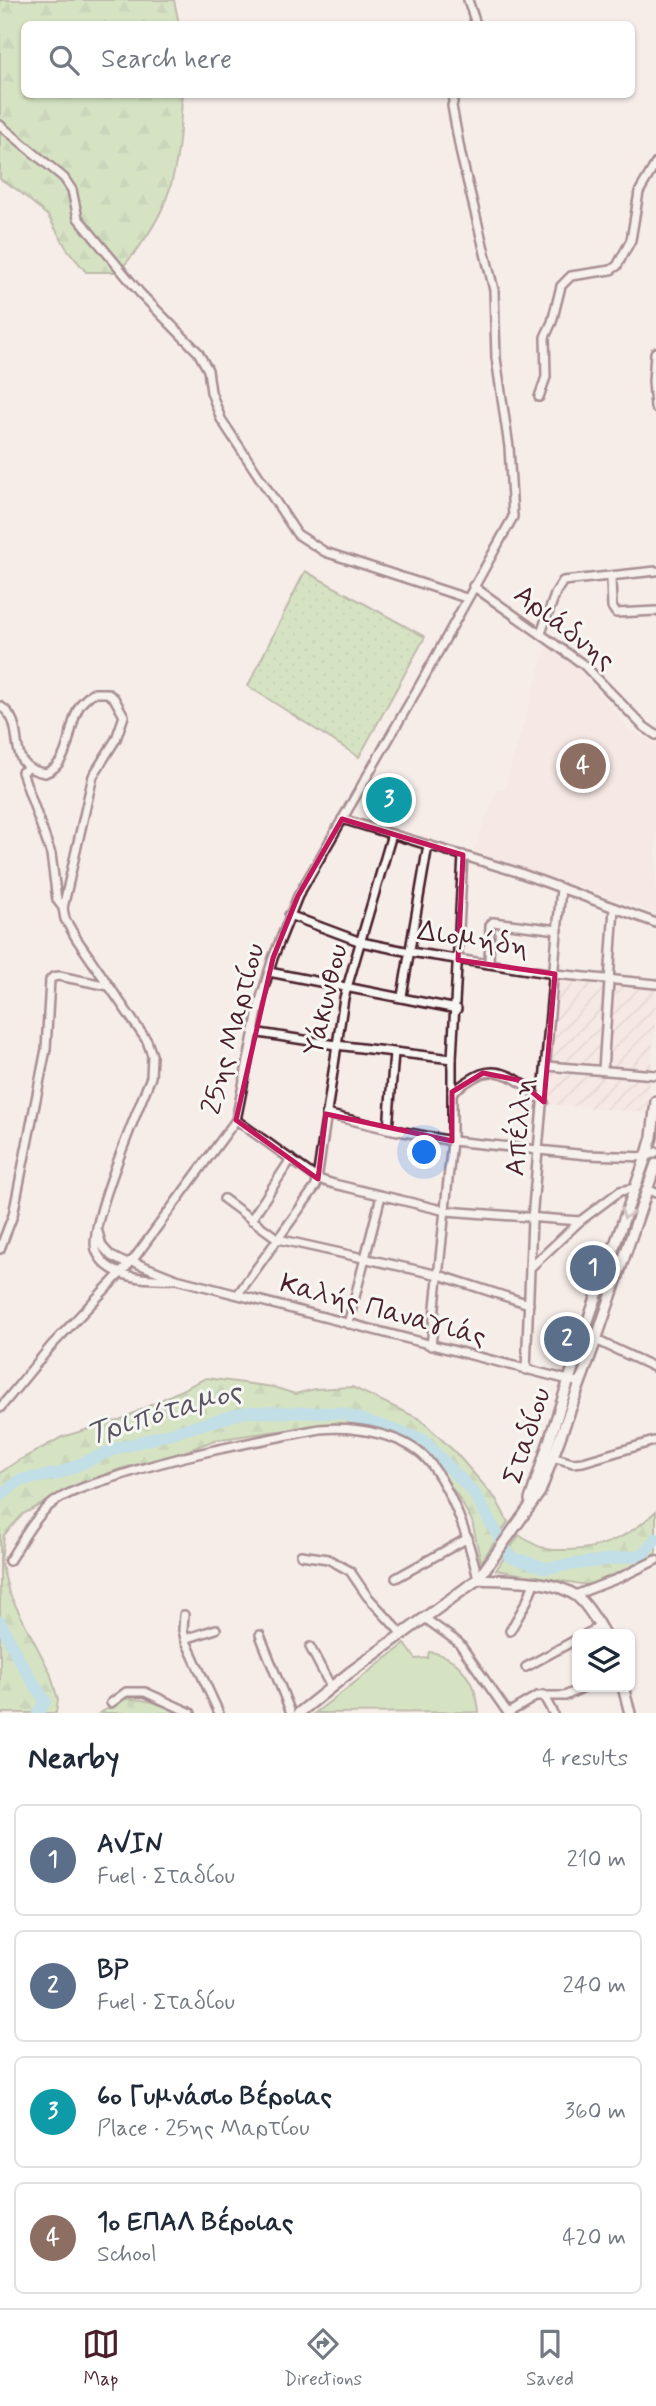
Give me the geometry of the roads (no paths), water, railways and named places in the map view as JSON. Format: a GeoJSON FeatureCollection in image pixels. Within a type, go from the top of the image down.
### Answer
{"type":"FeatureCollection","features":[{"type":"Feature","properties":{"kind":"main road"},"geometry":{"type":"LineString","coordinates":[[656,353],[656,407]]}},
{"type":"Feature","properties":{"kind":"main road","name":"Σταδίου"},"geometry":{"type":"LineString","coordinates":[[299,1713],[478,1579],[540,1492],[652,1137],[656,1101]]}},
{"type":"Feature","properties":{"kind":"main road","name":"Σταδίου"},"geometry":{"type":"LineString","coordinates":[[529,1505],[574,1382],[596,1340],[652,1191],[656,1164]]}},
{"type":"Feature","properties":{"kind":"main road"},"geometry":{"type":"LineString","coordinates":[[478,1579],[534,1583],[575,1595],[601,1629]]}},
{"type":"Feature","properties":{"kind":"main road"},"geometry":{"type":"LineString","coordinates":[[624,1692],[630,1713]]}},
{"type":"Feature","properties":{"kind":"street"},"geometry":{"type":"LineString","coordinates":[[468,0],[475,21]]}},
{"type":"Feature","properties":{"kind":"street","name":"25ης Μαρτίου"},"geometry":{"type":"LineString","coordinates":[[0,1408],[51,1346],[131,1261],[236,1120],[253,1032],[269,972],[289,915],[513,517],[513,487],[496,358],[494,290],[461,155],[452,106],[453,98]]}},
{"type":"Feature","properties":{"kind":"street"},"geometry":{"type":"LineString","coordinates":[[0,125],[64,178],[72,190],[78,218],[140,293],[198,352],[208,370],[211,391],[221,419],[297,534],[326,552],[467,598]]}},
{"type":"Feature","properties":{"kind":"street"},"geometry":{"type":"LineString","coordinates":[[539,397],[546,377],[545,337],[552,322],[560,289],[571,276],[611,270],[622,259],[635,225],[639,192],[656,163]]}},
{"type":"Feature","properties":{"kind":"street"},"geometry":{"type":"LineString","coordinates":[[541,633],[563,581],[611,578],[656,571]]}},
{"type":"Feature","properties":{"kind":"street"},"geometry":{"type":"LineString","coordinates":[[611,578],[612,607],[616,613],[656,611]]}},
{"type":"Feature","properties":{"kind":"street","name":"Αριάδνης"},"geometry":{"type":"LineString","coordinates":[[473,586],[584,665],[643,726],[656,735]]}},
{"type":"Feature","properties":{"kind":"street"},"geometry":{"type":"LineString","coordinates":[[0,706],[12,717],[18,757],[27,769],[45,773],[55,768],[64,753],[80,706],[92,693],[107,693],[119,703],[124,716],[122,725],[93,776],[63,908]]}},
{"type":"Feature","properties":{"kind":"street"},"geometry":{"type":"LineString","coordinates":[[27,769],[22,772],[51,854],[57,900],[63,908],[69,927],[147,1041],[152,1061],[151,1077],[108,1190],[94,1242],[96,1252],[108,1268],[120,1274]]}},
{"type":"Feature","properties":{"kind":"street"},"geometry":{"type":"LineString","coordinates":[[342,819],[463,855],[656,923]]}},
{"type":"Feature","properties":{"kind":"street","name":"Υάκυνθου"},"geometry":{"type":"LineString","coordinates":[[318,1179],[336,1045],[347,986],[392,834]]}},
{"type":"Feature","properties":{"kind":"street"},"geometry":{"type":"LineString","coordinates":[[401,996],[428,845]]}},
{"type":"Feature","properties":{"kind":"street"},"geometry":{"type":"LineString","coordinates":[[431,1346],[452,1141],[452,1059],[457,1009],[463,855]]}},
{"type":"Feature","properties":{"kind":"street","name":"Απέλλη"},"geometry":{"type":"LineString","coordinates":[[526,1370],[532,1219],[561,888]]}},
{"type":"Feature","properties":{"kind":"street"},"geometry":{"type":"LineString","coordinates":[[603,1070],[614,908]]}},
{"type":"Feature","properties":{"kind":"street","name":"Διομήδη"},"geometry":{"type":"LineString","coordinates":[[289,915],[361,942],[410,952],[555,974],[656,984]]}},
{"type":"Feature","properties":{"kind":"street"},"geometry":{"type":"LineString","coordinates":[[489,964],[490,925],[493,922],[558,930]]}},
{"type":"Feature","properties":{"kind":"street"},"geometry":{"type":"LineString","coordinates":[[269,972],[457,1009]]}},
{"type":"Feature","properties":{"kind":"street"},"geometry":{"type":"LineString","coordinates":[[0,1249],[13,1215],[46,1049],[50,980],[53,976],[59,976],[108,986]]}},
{"type":"Feature","properties":{"kind":"street"},"geometry":{"type":"LineString","coordinates":[[253,1032],[452,1059]]}},
{"type":"Feature","properties":{"kind":"street"},"geometry":{"type":"LineString","coordinates":[[388,1129],[394,1053]]}},
{"type":"Feature","properties":{"kind":"street"},"geometry":{"type":"LineString","coordinates":[[547,1066],[656,1075]]}},
{"type":"Feature","properties":{"kind":"street"},"geometry":{"type":"LineString","coordinates":[[452,1092],[483,1073],[493,1072],[518,1080],[544,1102]]}},
{"type":"Feature","properties":{"kind":"street"},"geometry":{"type":"LineString","coordinates":[[326,1114],[452,1141],[646,1157],[656,1152]]}},
{"type":"Feature","properties":{"kind":"street"},"geometry":{"type":"LineString","coordinates":[[236,1120],[318,1179],[446,1211],[580,1221]]}},
{"type":"Feature","properties":{"kind":"street"},"geometry":{"type":"LineString","coordinates":[[251,1220],[291,1159]]}},
{"type":"Feature","properties":{"kind":"street"},"geometry":{"type":"LineString","coordinates":[[237,1294],[316,1186],[318,1179]]}},
{"type":"Feature","properties":{"kind":"street"},"geometry":{"type":"LineString","coordinates":[[529,1269],[580,1221],[620,1192],[636,1188]]}},
{"type":"Feature","properties":{"kind":"street"},"geometry":{"type":"LineString","coordinates":[[348,1324],[381,1196]]}},
{"type":"Feature","properties":{"kind":"street"},"geometry":{"type":"LineString","coordinates":[[224,1199],[278,1239],[439,1275],[529,1304]]}},
{"type":"Feature","properties":{"kind":"street","name":"Καλής Παναγιάς"},"geometry":{"type":"LineString","coordinates":[[99,1224],[99,1236],[105,1252],[122,1262],[131,1261],[176,1279],[574,1382]]}},
{"type":"Feature","properties":{"kind":"street","name":"Καλής Παναγιάς"},"geometry":{"type":"LineString","coordinates":[[120,1274],[176,1279]]}},
{"type":"Feature","properties":{"kind":"street"},"geometry":{"type":"LineString","coordinates":[[596,1340],[656,1368]]}},
{"type":"Feature","properties":{"kind":"street"},"geometry":{"type":"LineString","coordinates":[[9,1561],[33,1523],[54,1502],[83,1487],[175,1459],[341,1427],[387,1436],[430,1462],[468,1538],[478,1579]]}},
{"type":"Feature","properties":{"kind":"street"},"geometry":{"type":"LineString","coordinates":[[552,1457],[573,1463],[583,1462],[653,1441]]}},
{"type":"Feature","properties":{"kind":"street"},"geometry":{"type":"LineString","coordinates":[[396,1578],[468,1538]]}},
{"type":"Feature","properties":{"kind":"street"},"geometry":{"type":"LineString","coordinates":[[301,1555],[328,1559],[350,1571],[367,1596],[403,1635]]}},
{"type":"Feature","properties":{"kind":"street"},"geometry":{"type":"LineString","coordinates":[[575,1595],[656,1560]]}},
{"type":"Feature","properties":{"kind":"street"},"geometry":{"type":"LineString","coordinates":[[510,1631],[534,1583]]}},
{"type":"Feature","properties":{"kind":"street"},"geometry":{"type":"LineString","coordinates":[[184,1615],[185,1639],[219,1713]]}},
{"type":"Feature","properties":{"kind":"street"},"geometry":{"type":"LineString","coordinates":[[426,1619],[459,1643],[508,1713],[542,1695],[565,1696],[573,1692]]}},
{"type":"Feature","properties":{"kind":"street"},"geometry":{"type":"LineString","coordinates":[[185,1639],[216,1629]]}},
{"type":"Feature","properties":{"kind":"street"},"geometry":{"type":"LineString","coordinates":[[260,1635],[291,1713]]}},
{"type":"Feature","properties":{"kind":"street"},"geometry":{"type":"LineString","coordinates":[[526,1667],[572,1642]]}},
{"type":"Feature","properties":{"kind":"street"},"geometry":{"type":"LineString","coordinates":[[310,1647],[331,1687]]}},
{"type":"Feature","properties":{"kind":"street"},"geometry":{"type":"LineString","coordinates":[[111,1703],[126,1692],[145,1692],[191,1713]]}},
{"type":"Feature","properties":{"kind":"street"},"geometry":{"type":"LineString","coordinates":[[542,1695],[552,1713]]}},
{"type":"Feature","properties":{"kind":"waterway","name":"Τριπόταμος"},"geometry":{"type":"LineString","coordinates":[[0,1496],[20,1480],[57,1474],[115,1449],[246,1412],[341,1413],[422,1439],[474,1493],[510,1557],[546,1568],[642,1555],[656,1539]]}},
{"type":"Feature","properties":{"kind":"waterway","name":"Τριπόταμος"},"geometry":{"type":"LineString","coordinates":[[0,1622],[45,1701],[38,1713]]}},
{"type":"Feature","properties":{"kind":"place","name":"1ο ΕΠΑΛ Βέροιας"},"geometry":{"type":"Point","coordinates":[583,766]}},
{"type":"Feature","properties":{"kind":"place","name":"6ο Γυμνάσιο Βέροιας"},"geometry":{"type":"Point","coordinates":[389,800]}},
{"type":"Feature","properties":{"kind":"place","name":"AVIN"},"geometry":{"type":"Point","coordinates":[593,1268]}},
{"type":"Feature","properties":{"kind":"place","name":"BP"},"geometry":{"type":"Point","coordinates":[567,1339]}}]}
